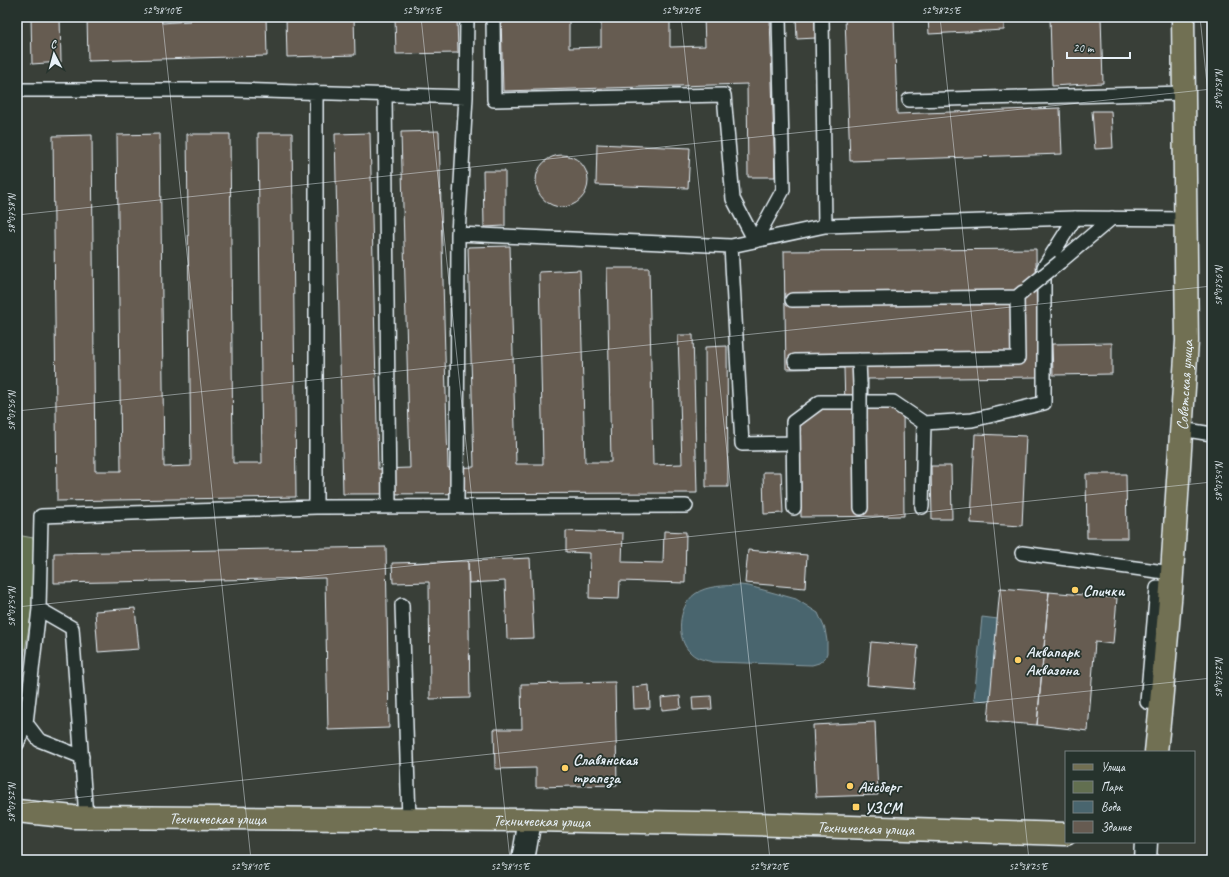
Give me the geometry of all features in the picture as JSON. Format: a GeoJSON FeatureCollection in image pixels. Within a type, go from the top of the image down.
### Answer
{"type":"FeatureCollection","features":[{"type":"Feature","properties":{"kind":"main road","name":"Советская улица"},"geometry":{"type":"LineString","coordinates":[[1156,751],[1171,581],[1187,341],[1183,17]]}},
{"type":"Feature","properties":{"kind":"main road","name":"Техническая улица"},"geometry":{"type":"LineString","coordinates":[[17,811],[73,817],[530,820],[753,824],[1065,834]]}},
{"type":"Feature","properties":{"kind":"street"},"geometry":{"type":"LineString","coordinates":[[523,860],[530,820]]}},
{"type":"Feature","properties":{"kind":"street"},"geometry":{"type":"LineString","coordinates":[[1145,860],[1146,843]]}},
{"type":"Feature","properties":{"kind":"lane"},"geometry":{"type":"LineString","coordinates":[[457,506],[458,234],[466,97],[467,17]]}},
{"type":"Feature","properties":{"kind":"lane"},"geometry":{"type":"LineString","coordinates":[[493,17],[494,100],[724,95],[733,199],[756,241]]}},
{"type":"Feature","properties":{"kind":"lane"},"geometry":{"type":"LineString","coordinates":[[756,241],[783,190],[779,17]]}},
{"type":"Feature","properties":{"kind":"lane"},"geometry":{"type":"LineString","coordinates":[[822,17],[826,226]]}},
{"type":"Feature","properties":{"kind":"lane"},"geometry":{"type":"LineString","coordinates":[[17,90],[233,90],[466,97]]}},
{"type":"Feature","properties":{"kind":"lane"},"geometry":{"type":"LineString","coordinates":[[316,92],[316,507]]}},
{"type":"Feature","properties":{"kind":"lane"},"geometry":{"type":"LineString","coordinates":[[909,100],[1185,93]]}},
{"type":"Feature","properties":{"kind":"lane"},"geometry":{"type":"LineString","coordinates":[[384,94],[389,506]]}},
{"type":"Feature","properties":{"kind":"lane"},"geometry":{"type":"LineString","coordinates":[[458,234],[731,246],[826,226],[1075,218],[1186,219]]}},
{"type":"Feature","properties":{"kind":"lane"},"geometry":{"type":"LineString","coordinates":[[794,508],[793,422],[820,402],[893,402],[924,423],[972,420],[1044,403],[1044,267],[1075,218]]}},
{"type":"Feature","properties":{"kind":"lane"},"geometry":{"type":"LineString","coordinates":[[792,300],[1017,297],[1112,218]]}},
{"type":"Feature","properties":{"kind":"lane"},"geometry":{"type":"LineString","coordinates":[[731,246],[742,444],[793,443]]}},
{"type":"Feature","properties":{"kind":"lane"},"geometry":{"type":"LineString","coordinates":[[795,360],[1018,358],[1017,297]]}},
{"type":"Feature","properties":{"kind":"lane"},"geometry":{"type":"LineString","coordinates":[[859,360],[861,508]]}},
{"type":"Feature","properties":{"kind":"lane"},"geometry":{"type":"LineString","coordinates":[[922,507],[924,423]]}},
{"type":"Feature","properties":{"kind":"lane"},"geometry":{"type":"LineString","coordinates":[[1181,429],[1212,434]]}},
{"type":"Feature","properties":{"kind":"lane"},"geometry":{"type":"LineString","coordinates":[[17,744],[26,723],[39,609],[41,516],[316,507],[686,506]]}},
{"type":"Feature","properties":{"kind":"lane"},"geometry":{"type":"LineString","coordinates":[[1022,553],[1171,581]]}},
{"type":"Feature","properties":{"kind":"lane"},"geometry":{"type":"LineString","coordinates":[[402,604],[409,819]]}},
{"type":"Feature","properties":{"kind":"lane"},"geometry":{"type":"LineString","coordinates":[[39,609],[72,628],[86,817]]}},
{"type":"Feature","properties":{"kind":"lane"},"geometry":{"type":"LineString","coordinates":[[26,723],[40,740],[82,757]]}},
{"type":"Feature","properties":{"kind":"green space"},"geometry":{"type":"Polygon","coordinates":[[[17,535],[44,540],[17,697],[17,535]]]}},
{"type":"Feature","properties":{"kind":"water"},"geometry":{"type":"Polygon","coordinates":[[[717,586],[749,586],[796,599],[818,613],[825,629],[827,641],[827,653],[825,658],[819,663],[812,665],[713,662],[693,655],[682,640],[681,631],[682,614],[689,599],[705,589],[717,586]]]}},
{"type":"Feature","properties":{"kind":"water"},"geometry":{"type":"Polygon","coordinates":[[[982,617],[998,619],[990,701],[974,700],[982,617]]]}},
{"type":"Feature","properties":{"kind":"building"},"geometry":{"type":"Polygon","coordinates":[[[31,17],[60,17],[61,62],[32,64],[31,17]]]}},
{"type":"Feature","properties":{"kind":"building"},"geometry":{"type":"Polygon","coordinates":[[[87,17],[162,17],[162,23],[190,21],[190,17],[266,17],[267,56],[88,61],[87,17]]]}},
{"type":"Feature","properties":{"kind":"building"},"geometry":{"type":"Polygon","coordinates":[[[286,17],[354,17],[355,55],[287,57],[286,17]]]}},
{"type":"Feature","properties":{"kind":"building"},"geometry":{"type":"Polygon","coordinates":[[[395,17],[457,17],[458,53],[396,54],[395,17]]]}},
{"type":"Feature","properties":{"kind":"building"},"geometry":{"type":"Polygon","coordinates":[[[501,17],[569,17],[569,48],[601,47],[601,17],[670,17],[670,47],[705,46],[704,17],[770,17],[775,177],[748,177],[747,84],[503,91],[501,17]]]}},
{"type":"Feature","properties":{"kind":"building"},"geometry":{"type":"Polygon","coordinates":[[[796,17],[815,17],[816,38],[797,39],[796,17]]]}},
{"type":"Feature","properties":{"kind":"building"},"geometry":{"type":"Polygon","coordinates":[[[845,17],[894,17],[897,114],[1060,108],[1062,154],[850,161],[845,17]]]}},
{"type":"Feature","properties":{"kind":"building"},"geometry":{"type":"Polygon","coordinates":[[[928,17],[1004,17],[1004,30],[929,34],[928,17]]]}},
{"type":"Feature","properties":{"kind":"building"},"geometry":{"type":"Polygon","coordinates":[[[1050,17],[1101,17],[1103,83],[1052,86],[1050,17]]]}},
{"type":"Feature","properties":{"kind":"building"},"geometry":{"type":"Polygon","coordinates":[[[1092,111],[1111,111],[1113,148],[1095,149],[1092,111]]]}},
{"type":"Feature","properties":{"kind":"building"},"geometry":{"type":"Polygon","coordinates":[[[439,131],[448,468],[474,467],[468,247],[510,246],[516,464],[543,464],[539,272],[580,270],[585,462],[611,462],[607,268],[649,268],[653,465],[682,464],[678,335],[693,335],[697,493],[343,494],[335,134],[370,133],[378,469],[410,468],[401,132],[439,131]]]}},
{"type":"Feature","properties":{"kind":"building"},"geometry":{"type":"Polygon","coordinates":[[[258,133],[292,133],[296,497],[57,501],[53,136],[92,135],[95,471],[121,471],[117,135],[160,134],[164,467],[191,466],[187,134],[230,134],[233,463],[262,463],[258,133]]]}},
{"type":"Feature","properties":{"kind":"building"},"geometry":{"type":"Polygon","coordinates":[[[597,144],[690,148],[688,188],[596,185],[597,144]]]}},
{"type":"Feature","properties":{"kind":"building"},"geometry":{"type":"Polygon","coordinates":[[[562,155],[572,157],[580,163],[586,171],[588,181],[586,191],[580,199],[572,205],[562,207],[552,205],[544,199],[538,191],[536,181],[538,171],[544,163],[552,157],[562,155]]]}},
{"type":"Feature","properties":{"kind":"building"},"geometry":{"type":"Polygon","coordinates":[[[483,171],[505,171],[505,226],[484,227],[483,171]]]}},
{"type":"Feature","properties":{"kind":"building"},"geometry":{"type":"Polygon","coordinates":[[[1036,249],[1037,377],[868,379],[868,408],[903,408],[904,516],[801,517],[800,406],[845,406],[844,368],[786,369],[784,251],[1036,249]]]}},
{"type":"Feature","properties":{"kind":"building"},"geometry":{"type":"Polygon","coordinates":[[[1112,343],[1112,374],[1053,375],[1052,344],[1112,343]]]}},
{"type":"Feature","properties":{"kind":"building"},"geometry":{"type":"Polygon","coordinates":[[[727,346],[728,487],[706,487],[705,347],[727,346]]]}},
{"type":"Feature","properties":{"kind":"building"},"geometry":{"type":"Polygon","coordinates":[[[975,434],[1026,436],[1022,526],[971,523],[975,434]]]}},
{"type":"Feature","properties":{"kind":"building"},"geometry":{"type":"Polygon","coordinates":[[[931,466],[951,466],[952,519],[932,519],[931,466]]]}},
{"type":"Feature","properties":{"kind":"building"},"geometry":{"type":"Polygon","coordinates":[[[763,472],[781,472],[783,513],[764,514],[763,472]]]}},
{"type":"Feature","properties":{"kind":"building"},"geometry":{"type":"Polygon","coordinates":[[[1086,474],[1126,474],[1127,538],[1087,538],[1086,474]]]}},
{"type":"Feature","properties":{"kind":"building"},"geometry":{"type":"Polygon","coordinates":[[[566,531],[623,533],[622,562],[663,563],[664,531],[686,532],[685,583],[620,581],[619,599],[589,598],[590,553],[566,552],[566,531]]]}},
{"type":"Feature","properties":{"kind":"building"},"geometry":{"type":"Polygon","coordinates":[[[386,547],[389,728],[328,730],[325,578],[54,583],[54,553],[386,547]]]}},
{"type":"Feature","properties":{"kind":"building"},"geometry":{"type":"Polygon","coordinates":[[[748,550],[807,555],[805,588],[745,583],[748,550]]]}},
{"type":"Feature","properties":{"kind":"building"},"geometry":{"type":"Polygon","coordinates":[[[530,558],[534,638],[507,639],[505,581],[469,583],[468,561],[530,558]]]}},
{"type":"Feature","properties":{"kind":"building"},"geometry":{"type":"Polygon","coordinates":[[[468,561],[470,698],[430,699],[429,582],[393,583],[392,563],[468,561]]]}},
{"type":"Feature","properties":{"kind":"building","name":"Аквапарк Аквазона"},"geometry":{"type":"Polygon","coordinates":[[[1000,588],[1049,592],[1037,725],[988,721],[1000,588]]]}},
{"type":"Feature","properties":{"kind":"building"},"geometry":{"type":"Polygon","coordinates":[[[1049,592],[1117,598],[1113,644],[1095,642],[1088,731],[1037,725],[1049,592]]]}},
{"type":"Feature","properties":{"kind":"building"},"geometry":{"type":"Polygon","coordinates":[[[135,608],[139,649],[98,652],[95,611],[135,608]]]}},
{"type":"Feature","properties":{"kind":"building"},"geometry":{"type":"Polygon","coordinates":[[[871,642],[918,646],[914,689],[867,685],[871,642]]]}},
{"type":"Feature","properties":{"kind":"building"},"geometry":{"type":"Polygon","coordinates":[[[615,682],[617,785],[536,787],[536,768],[495,769],[494,729],[522,729],[521,684],[615,682]]]}},
{"type":"Feature","properties":{"kind":"building"},"geometry":{"type":"Polygon","coordinates":[[[649,685],[650,708],[634,709],[633,687],[649,685]]]}},
{"type":"Feature","properties":{"kind":"building"},"geometry":{"type":"Polygon","coordinates":[[[680,696],[681,708],[662,710],[661,698],[680,696]]]}},
{"type":"Feature","properties":{"kind":"building"},"geometry":{"type":"Polygon","coordinates":[[[711,696],[712,709],[693,710],[692,697],[711,696]]]}},
{"type":"Feature","properties":{"kind":"building"},"geometry":{"type":"Polygon","coordinates":[[[875,722],[878,795],[816,797],[813,725],[875,722]]]}},
{"type":"Feature","properties":{"kind":"place","name":"Спички"},"geometry":{"type":"Point","coordinates":[1075,590]}},
{"type":"Feature","properties":{"kind":"place","name":"Аквапарк Аквазона"},"geometry":{"type":"Point","coordinates":[1018,660]}},
{"type":"Feature","properties":{"kind":"place","name":"Славянская трапеза"},"geometry":{"type":"Point","coordinates":[565,768]}},
{"type":"Feature","properties":{"kind":"place","name":"Айсберг"},"geometry":{"type":"Point","coordinates":[850,786]}},
{"type":"Feature","properties":{"kind":"place","name":"УЗСМ"},"geometry":{"type":"Point","coordinates":[856,807]}}]}
